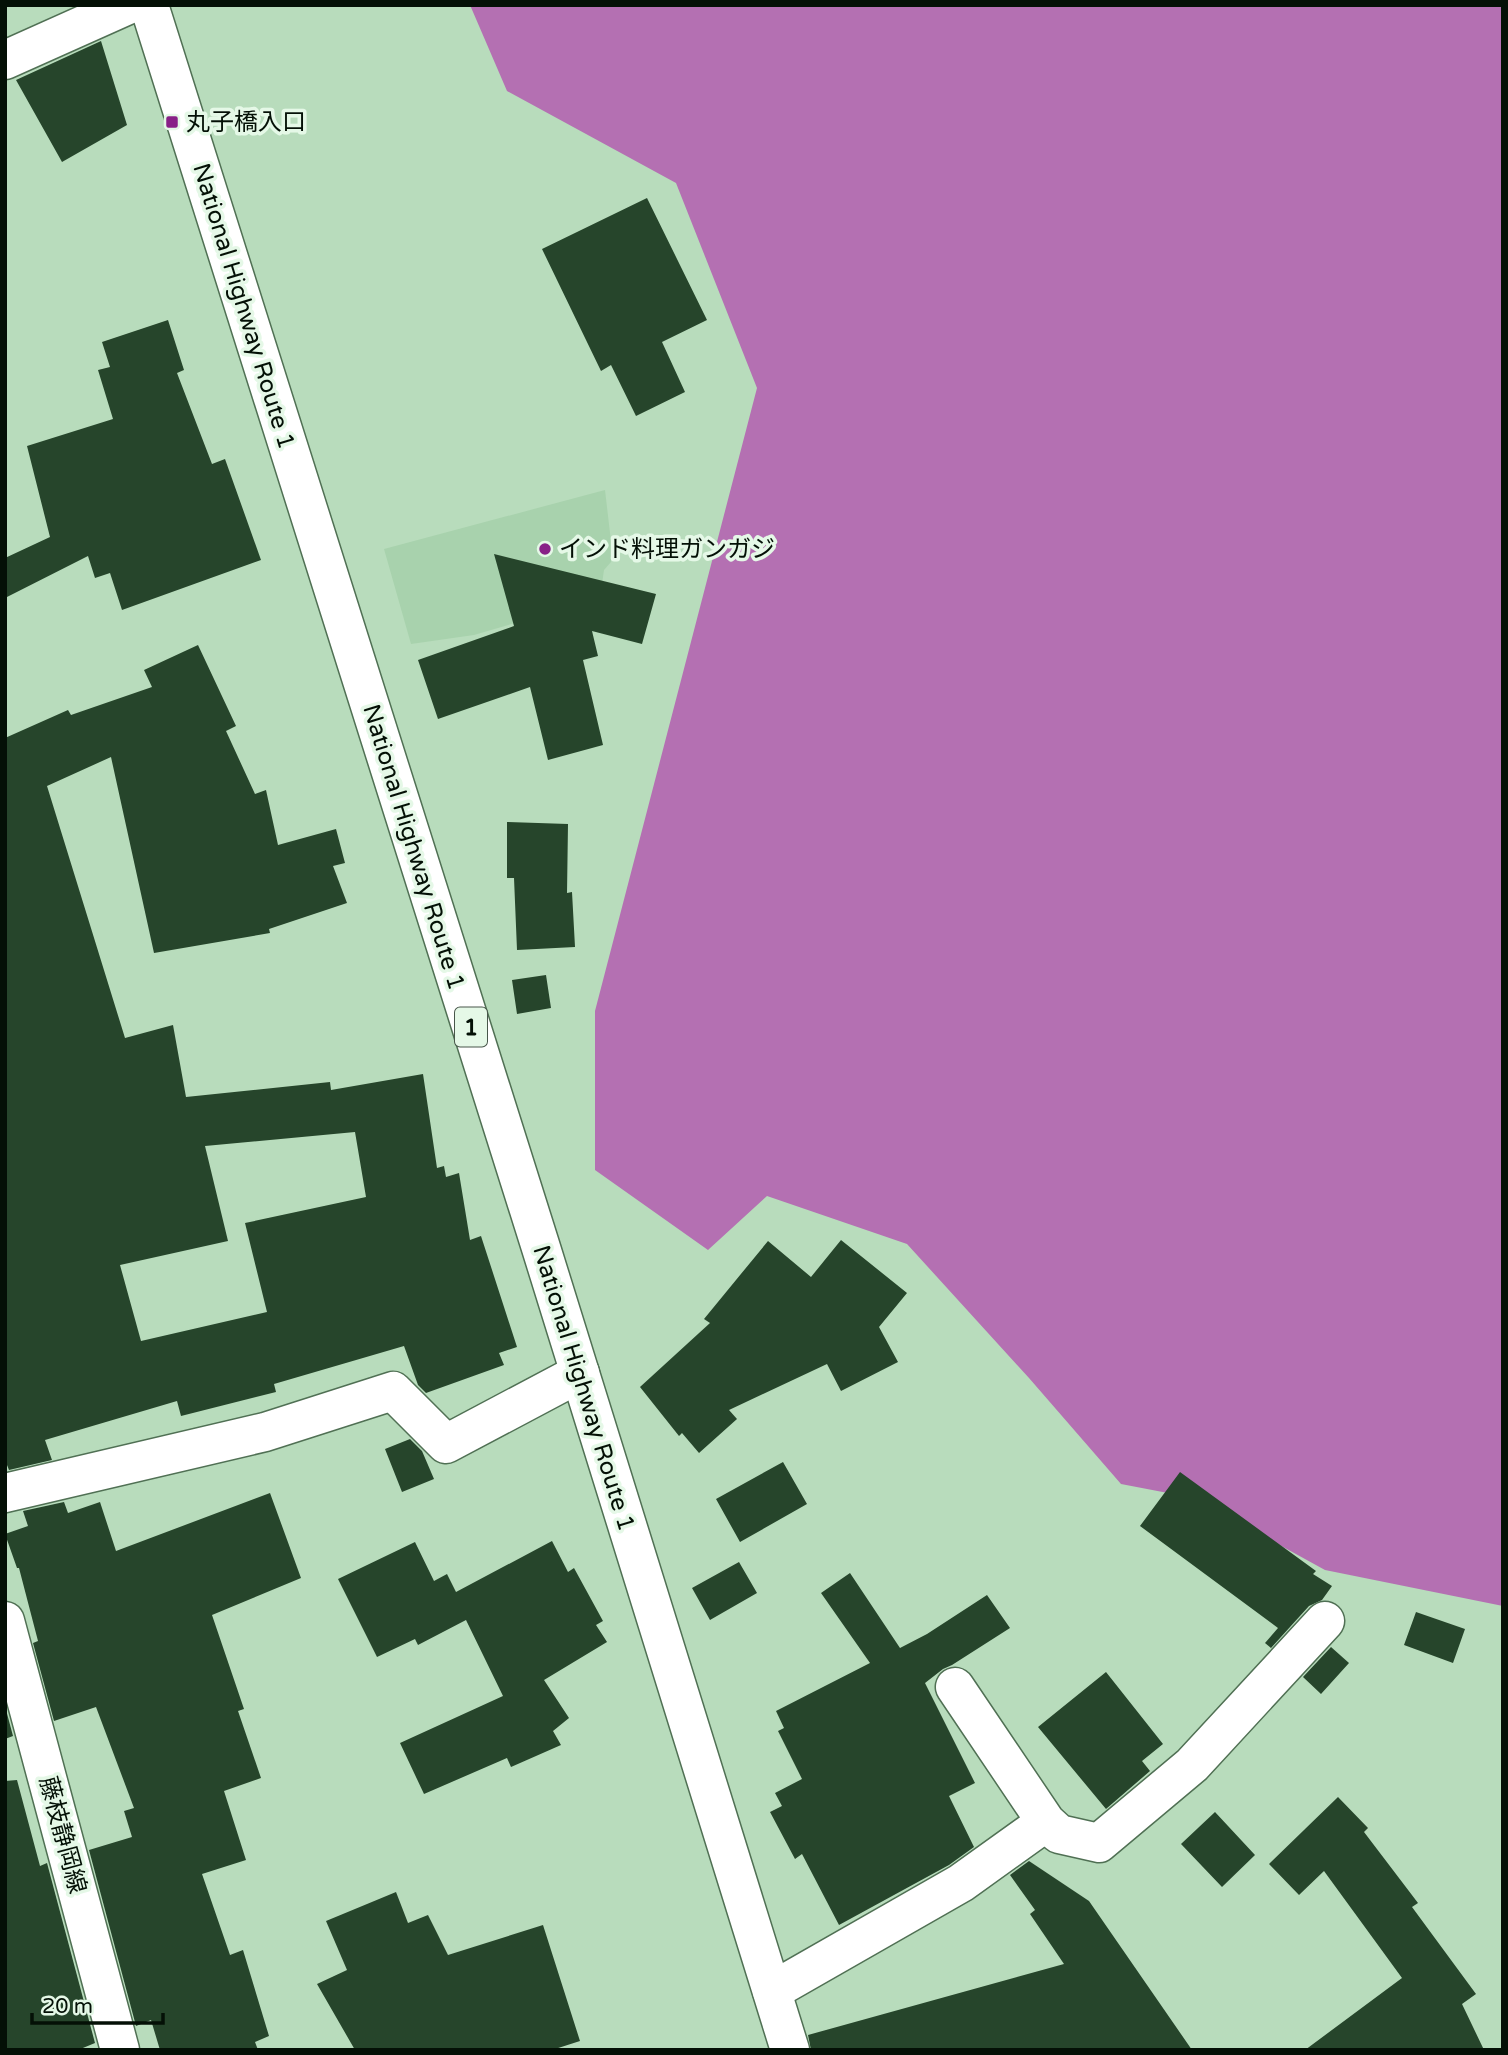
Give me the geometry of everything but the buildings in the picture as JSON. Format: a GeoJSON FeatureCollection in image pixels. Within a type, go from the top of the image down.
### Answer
{"type":"FeatureCollection","features":[{"type":"Feature","properties":{"kind":"main road"},"geometry":{"type":"LineString","coordinates":[[5,60],[128,5]]}},
{"type":"Feature","properties":{"kind":"main road","name":"National Highway Route 1"},"geometry":{"type":"LineString","coordinates":[[149,5],[580,1373],[790,2050]]}},
{"type":"Feature","properties":{"kind":"main road"},"geometry":{"type":"LineString","coordinates":[[5,1493],[265,1432],[393,1391],[446,1444],[580,1373]]}},
{"type":"Feature","properties":{"kind":"main road","name":"藤枝静岡線"},"geometry":{"type":"LineString","coordinates":[[5,1621],[120,2050]]}},
{"type":"Feature","properties":{"kind":"main road"},"geometry":{"type":"LineString","coordinates":[[955,1687],[1046,1822],[1059,1834],[1099,1843],[1192,1765],[1325,1621]]}},
{"type":"Feature","properties":{"kind":"main road"},"geometry":{"type":"LineString","coordinates":[[772,1991],[961,1883],[1046,1822]]}},
{"type":"Feature","properties":{"kind":"shaded area"},"geometry":{"type":"Polygon","coordinates":[[[470,5],[1503,5],[1503,1606],[1325,1570],[1194,1498],[1121,1484],[907,1244],[767,1196],[708,1250],[595,1170],[595,1011],[757,388],[676,183],[507,91],[470,5]]]}},
{"type":"Feature","properties":{"kind":"shaded area"},"geometry":{"type":"Polygon","coordinates":[[[605,490],[612,550],[611,562],[604,570],[600,598],[474,635],[411,644],[384,549],[605,490]]]}},
{"type":"Feature","properties":{"kind":"place","name":"丸子橋入口"},"geometry":{"type":"Point","coordinates":[172,122]}},
{"type":"Feature","properties":{"kind":"place","name":"インド料理ガンガジ"},"geometry":{"type":"Point","coordinates":[545,549]}}]}
